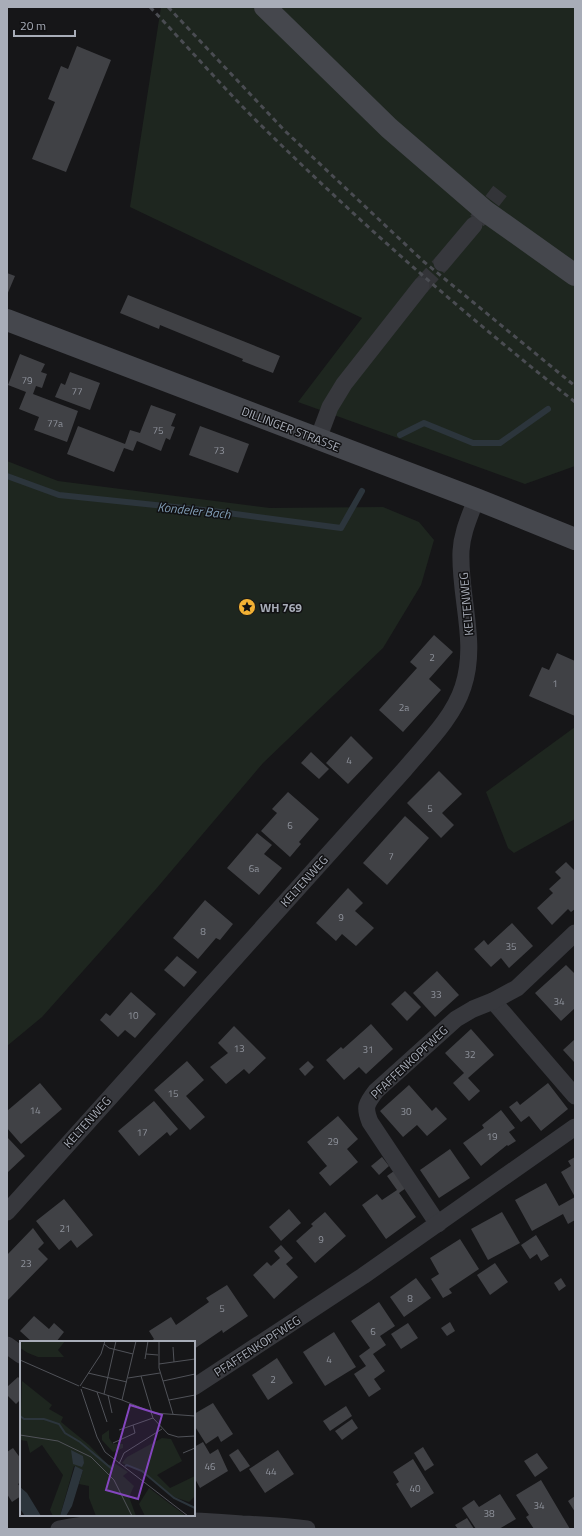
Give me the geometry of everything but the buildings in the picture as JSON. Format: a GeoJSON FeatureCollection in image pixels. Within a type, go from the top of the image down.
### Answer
{"type":"FeatureCollection","features":[{"type":"Feature","properties":{"kind":"street"},"geometry":{"type":"LineString","coordinates":[[265,7],[401,138],[485,211],[575,275]]}},
{"type":"Feature","properties":{"kind":"street"},"geometry":{"type":"LineString","coordinates":[[442,263],[474,225]]}},
{"type":"Feature","properties":{"kind":"street"},"geometry":{"type":"LineString","coordinates":[[318,439],[330,407],[344,384],[420,286]]}},
{"type":"Feature","properties":{"kind":"street","name":"DILLINGER STRASSE"},"geometry":{"type":"LineString","coordinates":[[7,320],[476,499],[575,540]]}},
{"type":"Feature","properties":{"kind":"street","name":"KELTENWEG"},"geometry":{"type":"LineString","coordinates":[[7,1212],[400,774],[449,715],[463,688],[469,665],[468,627],[461,552],[463,532],[476,499]]}},
{"type":"Feature","properties":{"kind":"street","name":"PFAFFENKOPFWEG"},"geometry":{"type":"LineString","coordinates":[[438,1224],[370,1122],[365,1111],[368,1102],[376,1091],[456,1019],[516,988],[575,933]]}},
{"type":"Feature","properties":{"kind":"street"},"geometry":{"type":"LineString","coordinates":[[493,1001],[575,1096]]}},
{"type":"Feature","properties":{"kind":"street","name":"PFAFFENKOPFWEG"},"geometry":{"type":"LineString","coordinates":[[195,1386],[363,1276],[575,1127]]}},
{"type":"Feature","properties":{"kind":"street"},"geometry":{"type":"LineString","coordinates":[[7,1345],[20,1354]]}},
{"type":"Feature","properties":{"kind":"street"},"geometry":{"type":"LineString","coordinates":[[59,1529],[90,1524],[135,1521],[187,1522],[307,1529]]}},
{"type":"Feature","properties":{"kind":"shaded area"},"geometry":{"type":"Polygon","coordinates":[[[161,7],[575,7],[575,466],[525,484],[298,402],[362,318],[130,207],[161,7]]]}},
{"type":"Feature","properties":{"kind":"shaded area"},"geometry":{"type":"Polygon","coordinates":[[[7,461],[58,481],[270,508],[383,507],[419,522],[434,540],[421,585],[383,648],[263,763],[156,889],[42,1017],[7,1046],[7,461]]]}},
{"type":"Feature","properties":{"kind":"shaded area"},"geometry":{"type":"Polygon","coordinates":[[[575,727],[575,819],[514,853],[508,848],[486,792],[575,727]]]}},
{"type":"Feature","properties":{"kind":"waterway","name":"Kondeler Bach"},"geometry":{"type":"LineString","coordinates":[[400,435],[424,423],[473,443],[500,443],[548,409]]}},
{"type":"Feature","properties":{"kind":"waterway","name":"Kondeler Bach"},"geometry":{"type":"LineString","coordinates":[[7,476],[59,495],[213,511],[341,528],[362,491]]}},
{"type":"Feature","properties":{"kind":"tunnel"},"geometry":{"type":"LineString","coordinates":[[477,221],[500,191]]}},
{"type":"Feature","properties":{"kind":"tunnel"},"geometry":{"type":"LineString","coordinates":[[421,286],[442,263]]}},
{"type":"Feature","properties":{"kind":"railway"},"geometry":{"type":"LineString","coordinates":[[150,7],[226,89],[309,172],[421,274],[497,339],[575,402]]}},
{"type":"Feature","properties":{"kind":"railway"},"geometry":{"type":"LineString","coordinates":[[168,7],[285,131],[423,261],[575,386]]}},
{"type":"Feature","properties":{"kind":"place","name":"WH 769"},"geometry":{"type":"Point","coordinates":[247,607]}}]}
